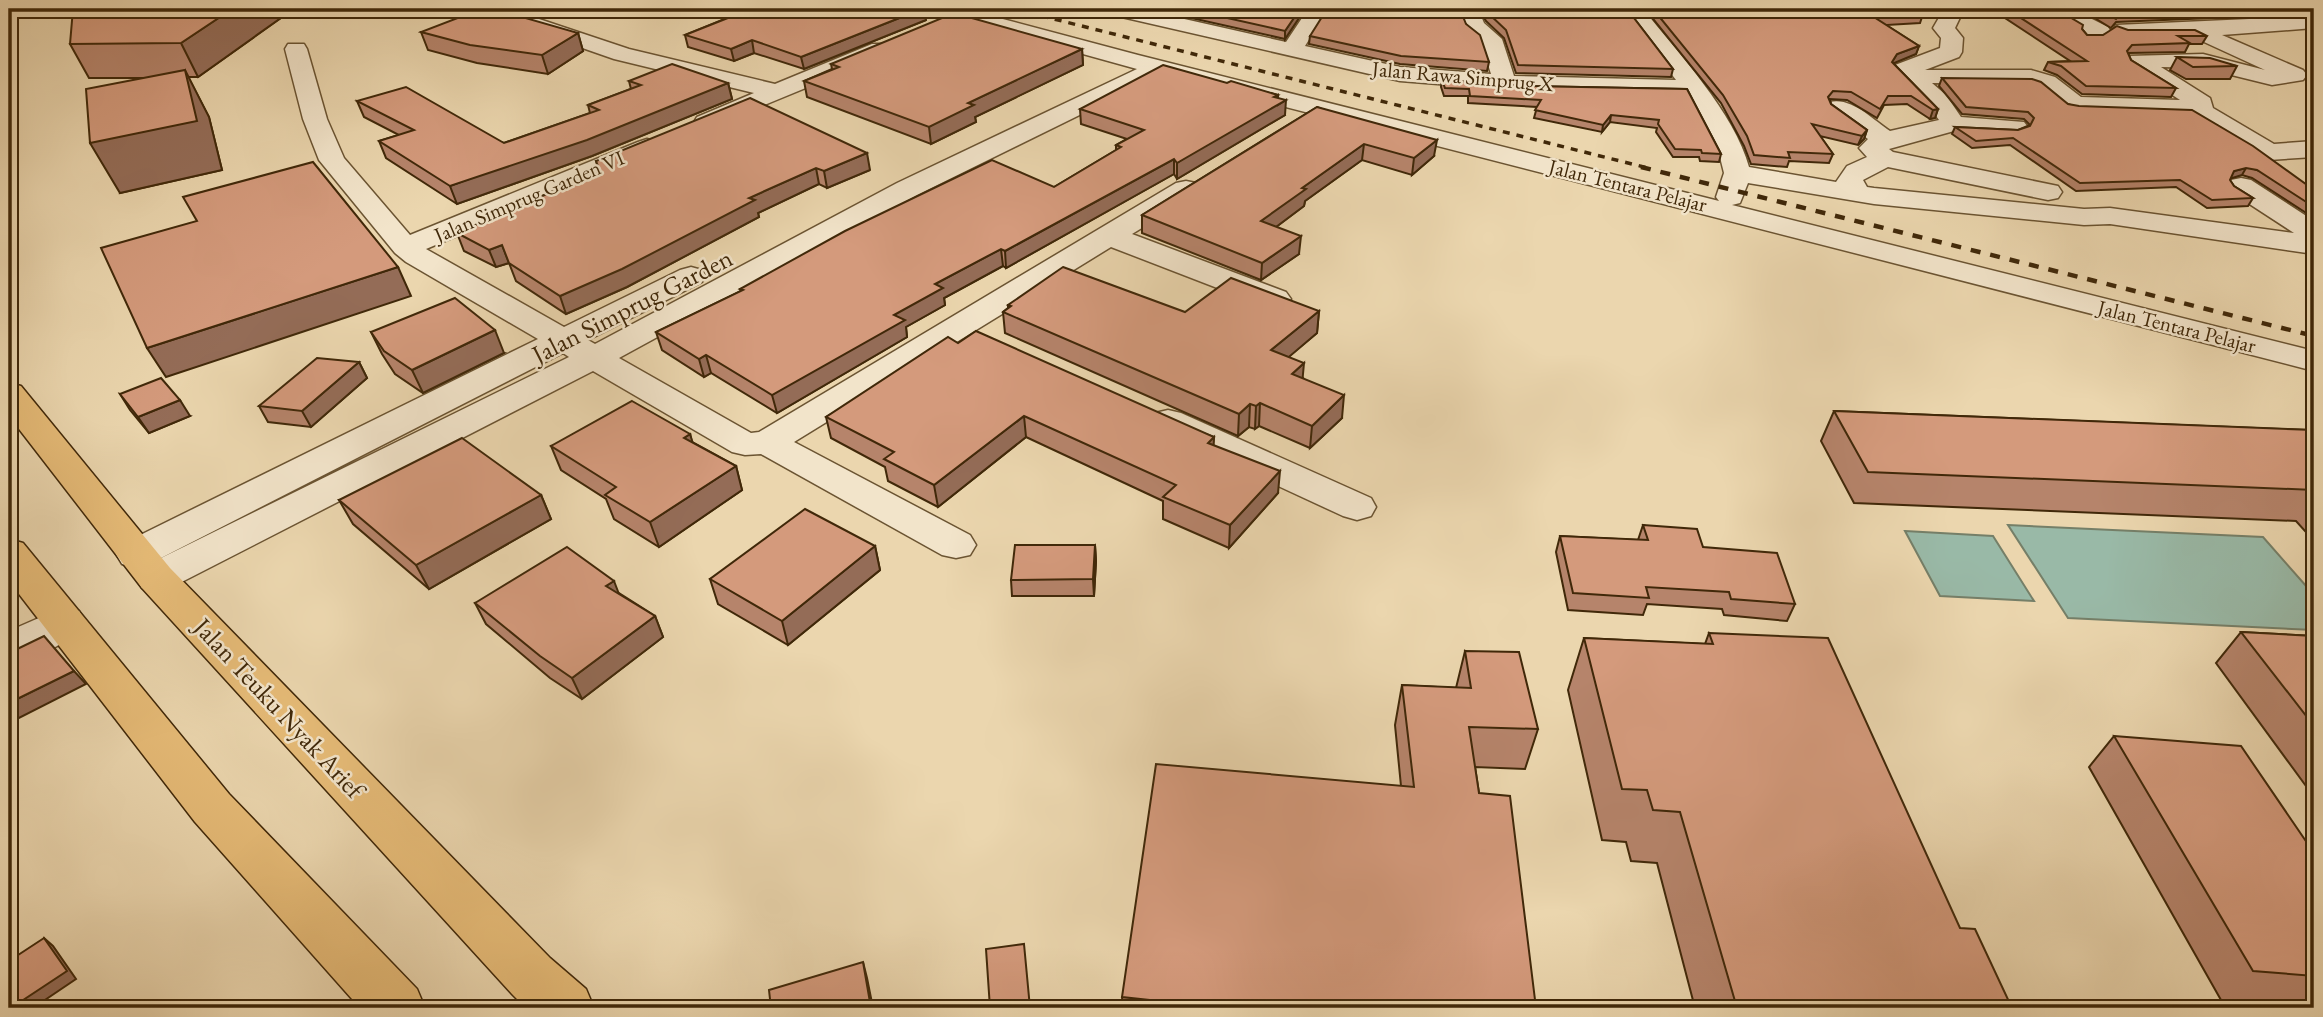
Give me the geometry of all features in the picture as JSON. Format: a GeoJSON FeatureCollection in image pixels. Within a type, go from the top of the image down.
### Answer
{"type":"FeatureCollection","features":[{"type":"Feature","properties":{"kind":"highway","name":"Jalan Teuku Nyak Arief"},"geometry":{"type":"LineString","coordinates":[[9,393],[146,566],[531,976],[566,1008]]}},
{"type":"Feature","properties":{"kind":"highway"},"geometry":{"type":"LineString","coordinates":[[9,553],[212,808],[397,1008]]}},
{"type":"Feature","properties":{"kind":"street"},"geometry":{"type":"LineString","coordinates":[[489,9],[622,54],[777,92]]}},
{"type":"Feature","properties":{"kind":"street","name":"Jalan Rawa Simprug X"},"geometry":{"type":"LineString","coordinates":[[1113,9],[1400,75],[1505,83],[1694,87]]}},
{"type":"Feature","properties":{"kind":"street"},"geometry":{"type":"LineString","coordinates":[[1291,51],[1318,9]]}},
{"type":"Feature","properties":{"kind":"street"},"geometry":{"type":"LineString","coordinates":[[1468,9],[1475,26],[1491,39],[1505,83]]}},
{"type":"Feature","properties":{"kind":"street"},"geometry":{"type":"LineString","coordinates":[[1632,9],[1694,87],[1732,153],[1737,173],[1726,210]]}},
{"type":"Feature","properties":{"kind":"street"},"geometry":{"type":"LineString","coordinates":[[1954,9],[1944,27],[1952,39],[1951,52],[1903,69],[1937,100],[1954,124]]}},
{"type":"Feature","properties":{"kind":"street"},"geometry":{"type":"LineString","coordinates":[[1911,77],[2031,77],[2047,82],[2075,104],[2201,107],[2201,103],[2136,61],[2091,36],[2099,32],[2056,9]]}},
{"type":"Feature","properties":{"kind":"street"},"geometry":{"type":"LineString","coordinates":[[2306,9],[2314,12]]}},
{"type":"Feature","properties":{"kind":"street","name":"Jalan Tentara Pelajar"},"geometry":{"type":"LineString","coordinates":[[945,17],[1144,64],[1726,210],[2314,361]]}},
{"type":"Feature","properties":{"kind":"street"},"geometry":{"type":"LineString","coordinates":[[2124,30],[2194,30],[2314,22]]}},
{"type":"Feature","properties":{"kind":"street"},"geometry":{"type":"LineString","coordinates":[[2136,61],[2200,61],[2260,76],[2295,75],[2194,30]]}},
{"type":"Feature","properties":{"kind":"street","name":"Jalan Simprug Garden VI"},"geometry":{"type":"LineString","coordinates":[[405,247],[906,38]]}},
{"type":"Feature","properties":{"kind":"street"},"geometry":{"type":"LineString","coordinates":[[296,49],[315,118],[332,160],[405,247],[416,256],[594,358]]}},
{"type":"Feature","properties":{"kind":"street","name":"Jalan Simprug Garden"},"geometry":{"type":"LineString","coordinates":[[146,566],[564,341],[1144,64]]}},
{"type":"Feature","properties":{"kind":"street"},"geometry":{"type":"LineString","coordinates":[[1839,107],[1887,150],[2063,195],[2110,216]]}},
{"type":"Feature","properties":{"kind":"street"},"geometry":{"type":"LineString","coordinates":[[1287,126],[1319,108]]}},
{"type":"Feature","properties":{"kind":"street"},"geometry":{"type":"LineString","coordinates":[[2193,108],[2215,118],[2269,152],[2314,149]]}},
{"type":"Feature","properties":{"kind":"street"},"geometry":{"type":"LineString","coordinates":[[1857,193],[1849,180],[1852,174],[1871,164],[1887,150],[1954,124],[2015,127]]}},
{"type":"Feature","properties":{"kind":"street"},"geometry":{"type":"LineString","coordinates":[[1737,173],[1857,193],[2059,215],[2110,216],[2314,244]]}},
{"type":"Feature","properties":{"kind":"street"},"geometry":{"type":"LineString","coordinates":[[767,443],[1205,177]]}},
{"type":"Feature","properties":{"kind":"street","name":"Jalan Simprug Garden"},"geometry":{"type":"LineString","coordinates":[[146,566],[594,358],[895,184]]}},
{"type":"Feature","properties":{"kind":"street"},"geometry":{"type":"LineString","coordinates":[[2241,186],[2314,234]]}},
{"type":"Feature","properties":{"kind":"street"},"geometry":{"type":"LineString","coordinates":[[1110,236],[1284,303]]}},
{"type":"Feature","properties":{"kind":"street"},"geometry":{"type":"LineString","coordinates":[[958,327],[996,344]]}},
{"type":"Feature","properties":{"kind":"street","name":"Jalan Simprug Garden"},"geometry":{"type":"LineString","coordinates":[[594,358],[745,444],[767,443],[956,545]]}},
{"type":"Feature","properties":{"kind":"street"},"geometry":{"type":"LineString","coordinates":[[1133,406],[1357,507]]}},
{"type":"Feature","properties":{"kind":"street"},"geometry":{"type":"LineString","coordinates":[[9,624],[56,613]]}},
{"type":"Feature","properties":{"kind":"street"},"geometry":{"type":"LineString","coordinates":[[9,650],[56,613]]}},
{"type":"Feature","properties":{"kind":"shaded area"},"geometry":{"type":"Polygon","coordinates":[[[2008,525],[2263,537],[2314,595],[2314,630],[2068,618],[2008,525]]]}},
{"type":"Feature","properties":{"kind":"shaded area"},"geometry":{"type":"Polygon","coordinates":[[[1905,531],[1993,536],[2034,601],[1940,596],[1905,531]]]}},
{"type":"Feature","properties":{"kind":"building"},"geometry":{"type":"Polygon","coordinates":[[[73,9],[232,9],[181,43],[70,44],[73,9]]]}},
{"type":"Feature","properties":{"kind":"building"},"geometry":{"type":"Polygon","coordinates":[[[481,9],[494,9],[578,33],[542,55],[470,45],[421,32],[481,9]]]}},
{"type":"Feature","properties":{"kind":"building"},"geometry":{"type":"Polygon","coordinates":[[[743,9],[820,9],[837,14],[851,9],[922,9],[801,57],[752,40],[731,49],[685,35],[748,10],[743,9]]]}},
{"type":"Feature","properties":{"kind":"building"},"geometry":{"type":"Polygon","coordinates":[[[1187,9],[1300,9],[1285,31],[1187,9]]]}},
{"type":"Feature","properties":{"kind":"building"},"geometry":{"type":"Polygon","coordinates":[[[1327,9],[1460,9],[1466,24],[1480,35],[1489,62],[1401,56],[1310,36],[1327,9]]]}},
{"type":"Feature","properties":{"kind":"building"},"geometry":{"type":"Polygon","coordinates":[[[1485,9],[1627,9],[1673,69],[1518,65],[1506,30],[1485,9]]]}},
{"type":"Feature","properties":{"kind":"building"},"geometry":{"type":"Polygon","coordinates":[[[1653,9],[1916,9],[1923,14],[1874,17],[1919,46],[1897,54],[1892,62],[1938,109],[1933,110],[1911,96],[1888,96],[1880,109],[1851,92],[1833,91],[1828,97],[1831,104],[1867,130],[1862,136],[1812,124],[1833,154],[1788,152],[1790,158],[1754,155],[1747,136],[1723,95],[1653,9]]]}},
{"type":"Feature","properties":{"kind":"building"},"geometry":{"type":"Polygon","coordinates":[[[2007,9],[2056,9],[2083,25],[2082,29],[2087,35],[2103,35],[2117,26],[2128,30],[2195,30],[2207,36],[2178,36],[2190,43],[2132,45],[2127,51],[2131,60],[2176,88],[2086,86],[2061,66],[2048,62],[2087,61],[2007,9]]]}},
{"type":"Feature","properties":{"kind":"building"},"geometry":{"type":"Polygon","coordinates":[[[2098,9],[2215,9],[2120,14],[2116,19],[2098,9]]]}},
{"type":"Feature","properties":{"kind":"building"},"geometry":{"type":"Polygon","coordinates":[[[954,13],[1082,49],[968,103],[974,105],[929,127],[804,81],[839,67],[831,64],[954,13]]]}},
{"type":"Feature","properties":{"kind":"building"},"geometry":{"type":"Polygon","coordinates":[[[2177,57],[2210,58],[2237,66],[2193,67],[2177,57]]]}},
{"type":"Feature","properties":{"kind":"building"},"geometry":{"type":"Polygon","coordinates":[[[672,64],[728,83],[587,140],[450,186],[379,141],[414,130],[357,101],[406,87],[504,143],[599,110],[588,105],[641,85],[629,81],[672,64]]]}},
{"type":"Feature","properties":{"kind":"building"},"geometry":{"type":"Polygon","coordinates":[[[1163,65],[1227,83],[1231,81],[1278,95],[1274,97],[1286,100],[1177,163],[1174,159],[1005,251],[1001,249],[935,284],[943,288],[894,315],[905,320],[772,395],[706,355],[699,359],[656,332],[743,290],[740,289],[845,231],[992,160],[1054,187],[1121,147],[1116,145],[1144,130],[1080,109],[1163,65]]]}},
{"type":"Feature","properties":{"kind":"building"},"geometry":{"type":"Polygon","coordinates":[[[185,70],[197,121],[90,143],[86,89],[185,70]]]}},
{"type":"Feature","properties":{"kind":"building"},"geometry":{"type":"Polygon","coordinates":[[[1942,78],[2032,79],[2041,82],[2068,104],[2192,110],[2253,146],[2314,190],[2314,207],[2257,170],[2246,168],[2234,171],[2230,180],[2234,186],[2253,198],[2212,200],[2180,180],[2080,183],[2013,138],[1976,141],[1955,127],[2018,130],[2030,126],[2034,118],[2028,112],[1966,107],[1942,78]]]}},
{"type":"Feature","properties":{"kind":"building"},"geometry":{"type":"Polygon","coordinates":[[[1442,80],[1528,86],[1687,89],[1721,154],[1675,149],[1658,124],[1659,120],[1611,115],[1603,125],[1535,110],[1541,100],[1470,96],[1469,89],[1445,88],[1442,80]]]}},
{"type":"Feature","properties":{"kind":"building"},"geometry":{"type":"Polygon","coordinates":[[[750,98],[867,153],[824,171],[816,168],[749,198],[755,200],[622,269],[560,296],[509,263],[502,245],[489,250],[457,233],[600,171],[596,161],[750,98]]]}},
{"type":"Feature","properties":{"kind":"building"},"geometry":{"type":"Polygon","coordinates":[[[1317,107],[1437,140],[1414,158],[1364,144],[1261,221],[1301,236],[1262,263],[1142,215],[1317,107]]]}},
{"type":"Feature","properties":{"kind":"building"},"geometry":{"type":"Polygon","coordinates":[[[313,162],[398,267],[147,348],[101,248],[197,221],[183,197],[313,162]]]}},
{"type":"Feature","properties":{"kind":"building"},"geometry":{"type":"Polygon","coordinates":[[[1063,267],[1185,312],[1231,278],[1319,311],[1271,350],[1304,363],[1292,374],[1344,395],[1312,426],[1260,403],[1256,406],[1250,404],[1239,414],[1003,312],[1011,306],[1008,305],[1063,267]]]}},
{"type":"Feature","properties":{"kind":"building"},"geometry":{"type":"Polygon","coordinates":[[[455,298],[495,330],[412,370],[384,351],[371,332],[455,298]]]}},
{"type":"Feature","properties":{"kind":"building"},"geometry":{"type":"Polygon","coordinates":[[[976,331],[1214,437],[1208,443],[1280,471],[1230,525],[1163,497],[1176,485],[1024,416],[934,485],[884,459],[894,452],[826,417],[948,337],[958,343],[976,331]]]}},
{"type":"Feature","properties":{"kind":"building"},"geometry":{"type":"Polygon","coordinates":[[[317,358],[359,362],[302,411],[259,406],[317,358]]]}},
{"type":"Feature","properties":{"kind":"building"},"geometry":{"type":"Polygon","coordinates":[[[161,378],[180,400],[138,417],[120,394],[161,378]]]}},
{"type":"Feature","properties":{"kind":"building"},"geometry":{"type":"Polygon","coordinates":[[[632,401],[690,434],[684,438],[736,466],[650,522],[605,495],[616,487],[551,446],[632,401]]]}},
{"type":"Feature","properties":{"kind":"building"},"geometry":{"type":"Polygon","coordinates":[[[1834,411],[2314,430],[2314,490],[1868,472],[1834,411]]]}},
{"type":"Feature","properties":{"kind":"building"},"geometry":{"type":"Polygon","coordinates":[[[462,438],[541,495],[416,565],[339,500],[462,438]]]}},
{"type":"Feature","properties":{"kind":"building"},"geometry":{"type":"Polygon","coordinates":[[[805,509],[875,546],[782,621],[710,579],[805,509]]]}},
{"type":"Feature","properties":{"kind":"building"},"geometry":{"type":"Polygon","coordinates":[[[1643,525],[1697,529],[1703,547],[1777,553],[1795,604],[1731,599],[1729,592],[1646,587],[1649,598],[1573,593],[1560,536],[1648,540],[1643,525]]]}},
{"type":"Feature","properties":{"kind":"building"},"geometry":{"type":"Polygon","coordinates":[[[1015,545],[1095,545],[1093,579],[1011,580],[1015,545]]]}},
{"type":"Feature","properties":{"kind":"building"},"geometry":{"type":"Polygon","coordinates":[[[567,547],[614,581],[606,586],[655,616],[572,678],[540,656],[475,603],[567,547]]]}},
{"type":"Feature","properties":{"kind":"building"},"geometry":{"type":"Polygon","coordinates":[[[2241,632],[2314,636],[2314,726],[2241,632]]]}},
{"type":"Feature","properties":{"kind":"building"},"geometry":{"type":"Polygon","coordinates":[[[1709,633],[1828,638],[1960,928],[1975,929],[2012,1008],[1737,1008],[1680,812],[1653,810],[1647,790],[1622,789],[1584,638],[1713,644],[1709,633]]]}},
{"type":"Feature","properties":{"kind":"building"},"geometry":{"type":"Polygon","coordinates":[[[44,636],[74,671],[9,703],[9,653],[44,636]]]}},
{"type":"Feature","properties":{"kind":"building"},"geometry":{"type":"Polygon","coordinates":[[[1465,651],[1519,652],[1538,729],[1469,727],[1479,793],[1510,796],[1536,1008],[1224,1008],[1122,997],[1156,764],[1414,787],[1402,685],[1471,688],[1465,651]]]}},
{"type":"Feature","properties":{"kind":"building"},"geometry":{"type":"Polygon","coordinates":[[[2114,736],[2241,746],[2314,853],[2314,976],[2253,971],[2114,736]]]}},
{"type":"Feature","properties":{"kind":"building"},"geometry":{"type":"Polygon","coordinates":[[[44,938],[67,971],[9,1008],[9,961],[44,938]]]}},
{"type":"Feature","properties":{"kind":"building"},"geometry":{"type":"Polygon","coordinates":[[[1024,944],[1030,1008],[990,1008],[986,949],[1024,944]]]}},
{"type":"Feature","properties":{"kind":"building"},"geometry":{"type":"Polygon","coordinates":[[[863,962],[871,1008],[771,1008],[769,990],[863,962]]]}},
{"type":"Feature","properties":{"kind":"railway"},"geometry":{"type":"LineString","coordinates":[[1014,9],[1648,168]]}},
{"type":"Feature","properties":{"kind":"railway"},"geometry":{"type":"LineString","coordinates":[[1641,167],[2314,336]]}}]}
